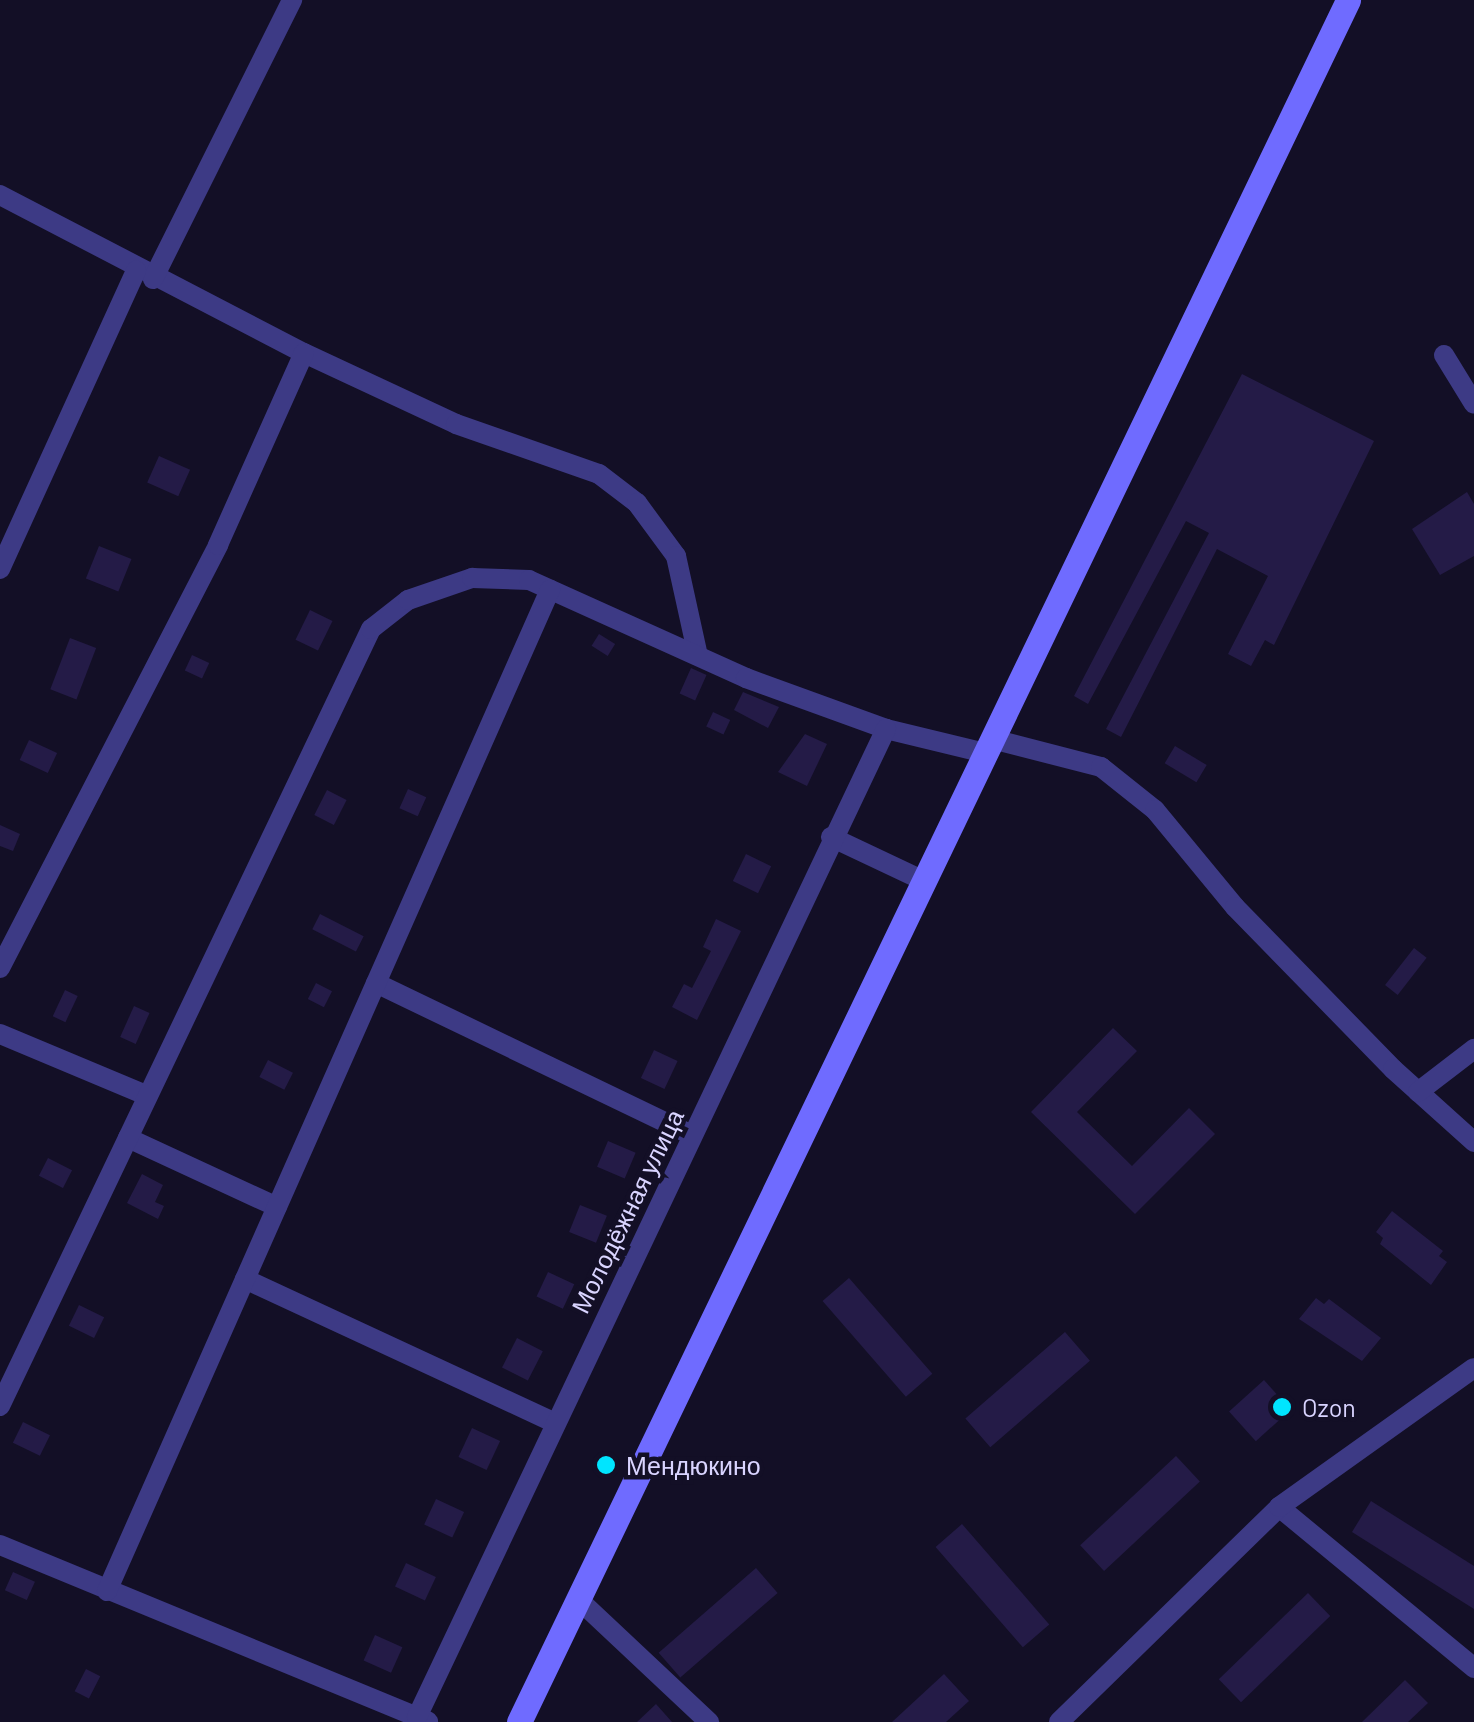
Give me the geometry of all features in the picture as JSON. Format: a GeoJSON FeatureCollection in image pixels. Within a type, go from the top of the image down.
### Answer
{"type":"FeatureCollection","features":[{"type":"Feature","properties":{"kind":"street"},"geometry":{"type":"LineString","coordinates":[[0,569],[144,275],[292,0]]}},
{"type":"Feature","properties":{"kind":"street"},"geometry":{"type":"LineString","coordinates":[[519,1722],[1348,0]]}},
{"type":"Feature","properties":{"kind":"street"},"geometry":{"type":"LineString","coordinates":[[0,195],[144,275],[304,354],[456,424],[600,474],[624,493],[676,556],[698,656]]}},
{"type":"Feature","properties":{"kind":"street"},"geometry":{"type":"LineString","coordinates":[[0,968],[218,545],[304,354]]}},
{"type":"Feature","properties":{"kind":"street"},"geometry":{"type":"LineString","coordinates":[[1444,354],[1474,404]]}},
{"type":"Feature","properties":{"kind":"street"},"geometry":{"type":"LineString","coordinates":[[0,1406],[371,629],[408,600],[472,578],[529,580],[698,656],[886,729],[1102,767],[1155,810],[1235,907],[1418,1092],[1474,1142]]}},
{"type":"Feature","properties":{"kind":"street"},"geometry":{"type":"LineString","coordinates":[[107,1591],[550,590]]}},
{"type":"Feature","properties":{"kind":"street","name":"Молодёжная улица"},"geometry":{"type":"LineString","coordinates":[[424,1720],[553,1422],[692,1136],[831,836],[886,729]]}},
{"type":"Feature","properties":{"kind":"street"},"geometry":{"type":"LineString","coordinates":[[831,836],[924,881]]}},
{"type":"Feature","properties":{"kind":"street"},"geometry":{"type":"LineString","coordinates":[[376,983],[692,1136]]}},
{"type":"Feature","properties":{"kind":"street"},"geometry":{"type":"LineString","coordinates":[[0,1034],[148,1096]]}},
{"type":"Feature","properties":{"kind":"street"},"geometry":{"type":"LineString","coordinates":[[1418,1092],[1474,1048]]}},
{"type":"Feature","properties":{"kind":"street"},"geometry":{"type":"LineString","coordinates":[[128,1138],[277,1208]]}},
{"type":"Feature","properties":{"kind":"street"},"geometry":{"type":"LineString","coordinates":[[245,1279],[553,1422]]}},
{"type":"Feature","properties":{"kind":"street"},"geometry":{"type":"LineString","coordinates":[[1059,1722],[1279,1506],[1474,1368]]}},
{"type":"Feature","properties":{"kind":"street"},"geometry":{"type":"LineString","coordinates":[[1279,1506],[1474,1668]]}},
{"type":"Feature","properties":{"kind":"street"},"geometry":{"type":"LineString","coordinates":[[0,1546],[424,1720]]}},
{"type":"Feature","properties":{"kind":"street"},"geometry":{"type":"LineString","coordinates":[[578,1599],[709,1722]]}},
{"type":"Feature","properties":{"kind":"building"},"geometry":{"type":"Polygon","coordinates":[[[1242,374],[1374,441],[1274,645],[1265,640],[1251,666],[1228,654],[1268,576],[1217,549],[1121,737],[1106,729],[1209,533],[1186,521],[1088,704],[1074,696],[1242,374]]]}},
{"type":"Feature","properties":{"kind":"building"},"geometry":{"type":"Polygon","coordinates":[[[159,456],[190,470],[178,496],[147,482],[159,456]]]}},
{"type":"Feature","properties":{"kind":"building"},"geometry":{"type":"Polygon","coordinates":[[[1467,492],[1474,504],[1474,556],[1440,575],[1412,529],[1467,492]]]}},
{"type":"Feature","properties":{"kind":"building"},"geometry":{"type":"Polygon","coordinates":[[[99,546],[131,559],[118,592],[86,578],[99,546]]]}},
{"type":"Feature","properties":{"kind":"building"},"geometry":{"type":"Polygon","coordinates":[[[310,610],[332,621],[318,651],[296,640],[310,610]]]}},
{"type":"Feature","properties":{"kind":"building"},"geometry":{"type":"Polygon","coordinates":[[[599,634],[615,644],[608,656],[592,646],[599,634]]]}},
{"type":"Feature","properties":{"kind":"building"},"geometry":{"type":"Polygon","coordinates":[[[70,638],[96,648],[76,699],[50,689],[70,638]]]}},
{"type":"Feature","properties":{"kind":"building"},"geometry":{"type":"Polygon","coordinates":[[[192,655],[209,663],[202,678],[185,670],[192,655]]]}},
{"type":"Feature","properties":{"kind":"building"},"geometry":{"type":"Polygon","coordinates":[[[691,668],[707,675],[695,700],[680,694],[691,668]]]}},
{"type":"Feature","properties":{"kind":"building"},"geometry":{"type":"Polygon","coordinates":[[[743,692],[779,707],[768,728],[734,710],[743,692]]]}},
{"type":"Feature","properties":{"kind":"building"},"geometry":{"type":"Polygon","coordinates":[[[713,712],[730,720],[723,735],[706,727],[713,712]]]}},
{"type":"Feature","properties":{"kind":"building"},"geometry":{"type":"Polygon","coordinates":[[[805,734],[827,744],[807,786],[778,772],[805,734]]]}},
{"type":"Feature","properties":{"kind":"building"},"geometry":{"type":"Polygon","coordinates":[[[29,740],[57,753],[48,773],[20,760],[29,740]]]}},
{"type":"Feature","properties":{"kind":"building"},"geometry":{"type":"Polygon","coordinates":[[[1175,746],[1207,765],[1196,782],[1165,763],[1175,746]]]}},
{"type":"Feature","properties":{"kind":"building"},"geometry":{"type":"Polygon","coordinates":[[[408,789],[426,797],[418,816],[399,808],[408,789]]]}},
{"type":"Feature","properties":{"kind":"building"},"geometry":{"type":"Polygon","coordinates":[[[327,790],[347,800],[334,825],[314,815],[327,790]]]}},
{"type":"Feature","properties":{"kind":"building"},"geometry":{"type":"Polygon","coordinates":[[[0,825],[20,834],[13,851],[0,846],[0,825]]]}},
{"type":"Feature","properties":{"kind":"building"},"geometry":{"type":"Polygon","coordinates":[[[746,854],[771,866],[758,893],[733,881],[746,854]]]}},
{"type":"Feature","properties":{"kind":"building"},"geometry":{"type":"Polygon","coordinates":[[[320,914],[364,936],[356,951],[312,929],[320,914]]]}},
{"type":"Feature","properties":{"kind":"building"},"geometry":{"type":"Polygon","coordinates":[[[716,919],[741,931],[697,1020],[672,1007],[684,984],[692,988],[711,951],[703,947],[716,919]]]}},
{"type":"Feature","properties":{"kind":"building"},"geometry":{"type":"Polygon","coordinates":[[[1414,948],[1427,958],[1398,995],[1385,985],[1414,948]]]}},
{"type":"Feature","properties":{"kind":"building"},"geometry":{"type":"Polygon","coordinates":[[[316,983],[332,991],[324,1007],[308,999],[316,983]]]}},
{"type":"Feature","properties":{"kind":"building"},"geometry":{"type":"Polygon","coordinates":[[[65,990],[78,996],[65,1022],[53,1016],[65,990]]]}},
{"type":"Feature","properties":{"kind":"building"},"geometry":{"type":"Polygon","coordinates":[[[134,1006],[150,1013],[136,1044],[120,1037],[134,1006]]]}},
{"type":"Feature","properties":{"kind":"building"},"geometry":{"type":"Polygon","coordinates":[[[1113,1028],[1137,1051],[1077,1112],[1132,1166],[1189,1108],[1215,1134],[1135,1214],[1031,1112],[1113,1028]]]}},
{"type":"Feature","properties":{"kind":"building"},"geometry":{"type":"Polygon","coordinates":[[[654,1050],[678,1061],[664,1089],[641,1078],[654,1050]]]}},
{"type":"Feature","properties":{"kind":"building"},"geometry":{"type":"Polygon","coordinates":[[[268,1060],[293,1073],[284,1090],[259,1077],[268,1060]]]}},
{"type":"Feature","properties":{"kind":"building"},"geometry":{"type":"Polygon","coordinates":[[[608,1141],[636,1153],[625,1178],[597,1167],[608,1141]]]}},
{"type":"Feature","properties":{"kind":"building"},"geometry":{"type":"Polygon","coordinates":[[[48,1158],[72,1170],[63,1188],[39,1176],[48,1158]]]}},
{"type":"Feature","properties":{"kind":"building"},"geometry":{"type":"Polygon","coordinates":[[[142,1174],[163,1185],[155,1202],[164,1206],[158,1219],[127,1203],[142,1174]]]}},
{"type":"Feature","properties":{"kind":"building"},"geometry":{"type":"Polygon","coordinates":[[[580,1205],[607,1216],[596,1243],[569,1232],[580,1205]]]}},
{"type":"Feature","properties":{"kind":"building"},"geometry":{"type":"Polygon","coordinates":[[[1392,1211],[1443,1251],[1439,1256],[1447,1262],[1431,1285],[1380,1244],[1383,1238],[1376,1232],[1392,1211]]]}},
{"type":"Feature","properties":{"kind":"building"},"geometry":{"type":"Polygon","coordinates":[[[548,1272],[574,1284],[563,1309],[537,1296],[548,1272]]]}},
{"type":"Feature","properties":{"kind":"building"},"geometry":{"type":"Polygon","coordinates":[[[849,1278],[932,1374],[906,1397],[823,1301],[849,1278]]]}},
{"type":"Feature","properties":{"kind":"building"},"geometry":{"type":"Polygon","coordinates":[[[1316,1298],[1324,1304],[1329,1299],[1381,1338],[1362,1361],[1299,1319],[1316,1298]]]}},
{"type":"Feature","properties":{"kind":"building"},"geometry":{"type":"Polygon","coordinates":[[[79,1305],[104,1317],[94,1338],[69,1326],[79,1305]]]}},
{"type":"Feature","properties":{"kind":"building"},"geometry":{"type":"Polygon","coordinates":[[[1065,1332],[1090,1361],[990,1447],[965,1419],[1065,1332]]]}},
{"type":"Feature","properties":{"kind":"building"},"geometry":{"type":"Polygon","coordinates":[[[517,1338],[543,1351],[528,1381],[502,1367],[517,1338]]]}},
{"type":"Feature","properties":{"kind":"building"},"geometry":{"type":"Polygon","coordinates":[[[1264,1380],[1291,1410],[1256,1441],[1229,1411],[1264,1380]]]}},
{"type":"Feature","properties":{"kind":"building"},"geometry":{"type":"Polygon","coordinates":[[[23,1422],[50,1435],[40,1456],[13,1443],[23,1422]]]}},
{"type":"Feature","properties":{"kind":"building"},"geometry":{"type":"Polygon","coordinates":[[[472,1428],[500,1441],[487,1470],[458,1457],[472,1428]]]}},
{"type":"Feature","properties":{"kind":"building"},"geometry":{"type":"Polygon","coordinates":[[[1176,1456],[1200,1482],[1104,1571],[1080,1545],[1176,1456]]]}},
{"type":"Feature","properties":{"kind":"building"},"geometry":{"type":"Polygon","coordinates":[[[436,1499],[464,1512],[452,1537],[424,1524],[436,1499]]]}},
{"type":"Feature","properties":{"kind":"building"},"geometry":{"type":"Polygon","coordinates":[[[1371,1501],[1474,1566],[1474,1609],[1352,1532],[1371,1501]]]}},
{"type":"Feature","properties":{"kind":"building"},"geometry":{"type":"Polygon","coordinates":[[[962,1524],[1049,1624],[1023,1647],[936,1547],[962,1524]]]}},
{"type":"Feature","properties":{"kind":"building"},"geometry":{"type":"Polygon","coordinates":[[[406,1563],[436,1577],[425,1601],[395,1587],[406,1563]]]}},
{"type":"Feature","properties":{"kind":"building"},"geometry":{"type":"Polygon","coordinates":[[[756,1568],[778,1593],[680,1678],[659,1653],[756,1568]]]}},
{"type":"Feature","properties":{"kind":"building"},"geometry":{"type":"Polygon","coordinates":[[[13,1572],[35,1582],[27,1600],[5,1590],[13,1572]]]}},
{"type":"Feature","properties":{"kind":"building"},"geometry":{"type":"Polygon","coordinates":[[[1308,1593],[1330,1616],[1241,1702],[1219,1679],[1308,1593]]]}},
{"type":"Feature","properties":{"kind":"building"},"geometry":{"type":"Polygon","coordinates":[[[375,1635],[402,1647],[391,1673],[364,1661],[375,1635]]]}},
{"type":"Feature","properties":{"kind":"building"},"geometry":{"type":"Polygon","coordinates":[[[86,1669],[100,1676],[89,1699],[75,1691],[86,1669]]]}},
{"type":"Feature","properties":{"kind":"building"},"geometry":{"type":"Polygon","coordinates":[[[944,1674],[969,1701],[946,1722],[892,1722],[944,1674]]]}},
{"type":"Feature","properties":{"kind":"building"},"geometry":{"type":"Polygon","coordinates":[[[1405,1680],[1428,1703],[1408,1722],[1362,1722],[1405,1680]]]}},
{"type":"Feature","properties":{"kind":"building"},"geometry":{"type":"Polygon","coordinates":[[[656,1704],[672,1722],[637,1722],[656,1704]]]}},
{"type":"Feature","properties":{"kind":"place","name":"Ozon"},"geometry":{"type":"Point","coordinates":[1282,1407]}},
{"type":"Feature","properties":{"kind":"place","name":"Мендюкино"},"geometry":{"type":"Point","coordinates":[606,1465]}}]}
